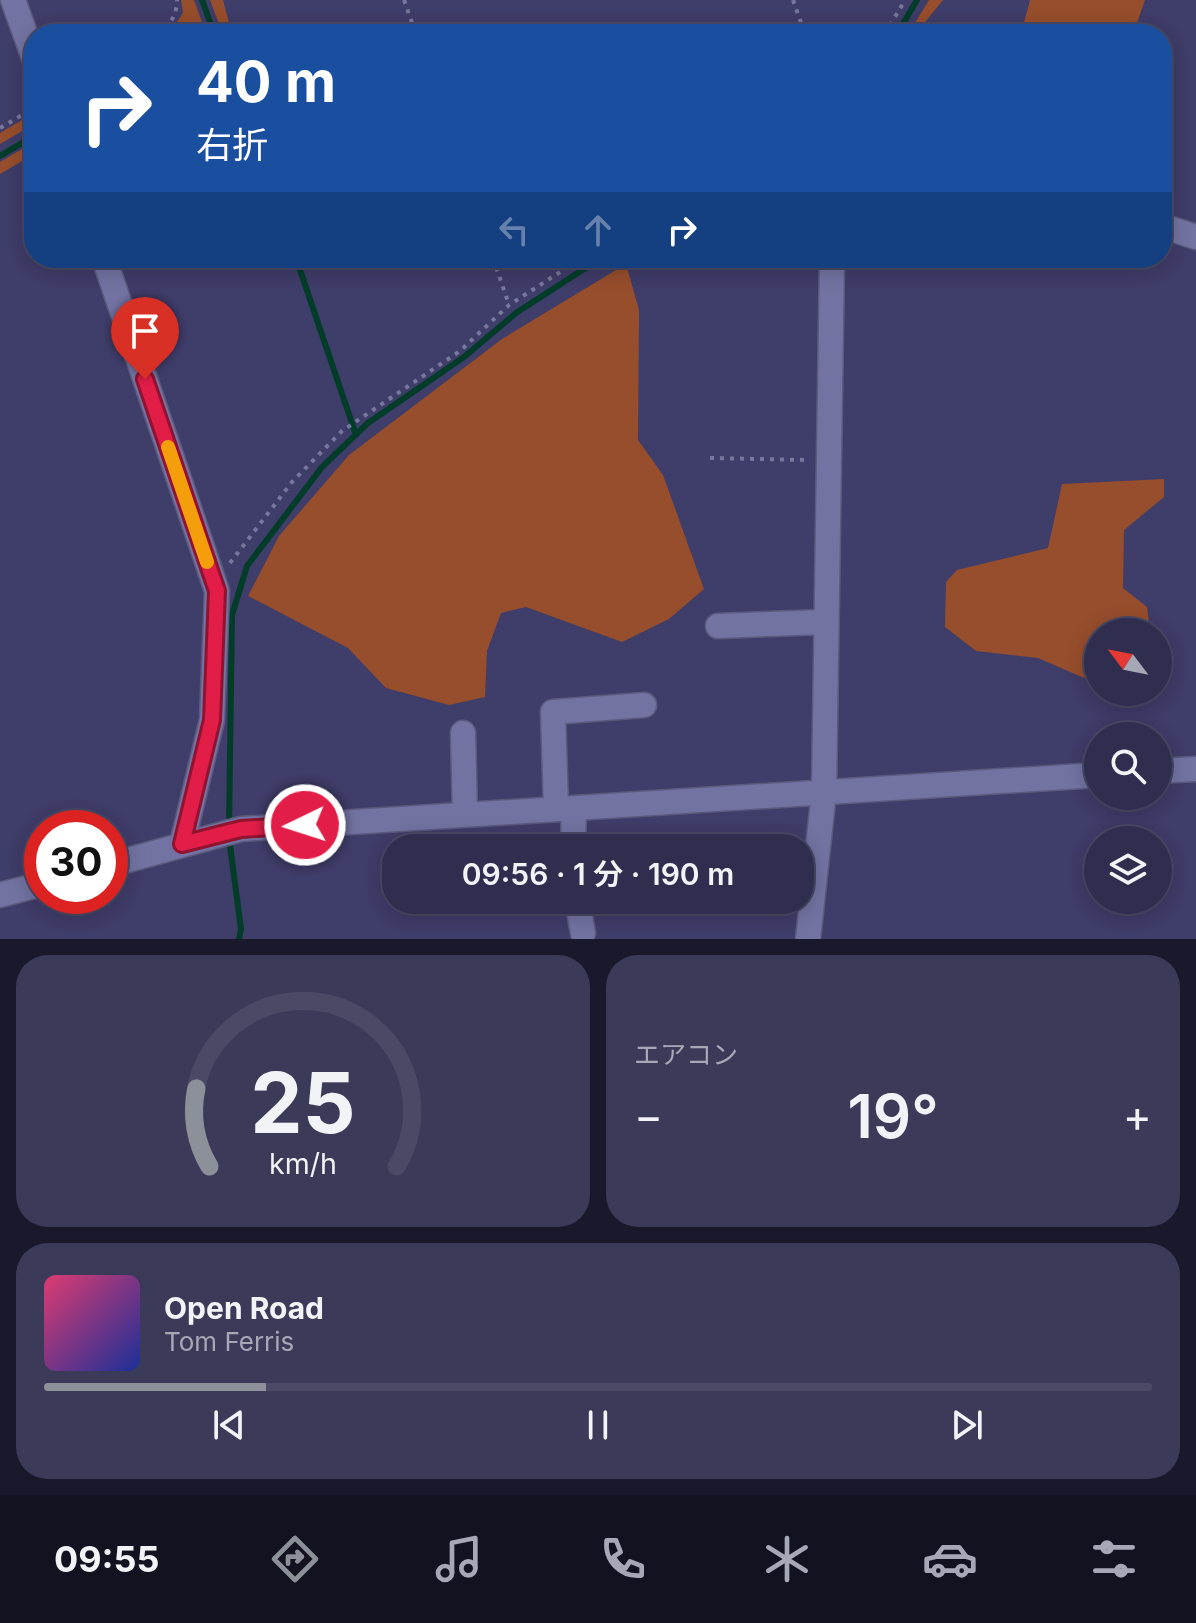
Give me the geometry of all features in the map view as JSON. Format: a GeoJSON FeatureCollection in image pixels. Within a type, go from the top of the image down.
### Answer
{"type":"FeatureCollection","features":[{"type":"Feature","properties":{"kind":"street"},"geometry":{"type":"LineString","coordinates":[[13,0],[24,30]]}},
{"type":"Feature","properties":{"kind":"street"},"geometry":{"type":"LineString","coordinates":[[1172,229],[1196,237]]}},
{"type":"Feature","properties":{"kind":"street"},"geometry":{"type":"LineString","coordinates":[[107,268],[217,591],[212,720],[182,844]]}},
{"type":"Feature","properties":{"kind":"street"},"geometry":{"type":"LineString","coordinates":[[808,939],[824,792],[832,268]]}},
{"type":"Feature","properties":{"kind":"street"},"geometry":{"type":"LineString","coordinates":[[718,626],[825,622]]}},
{"type":"Feature","properties":{"kind":"street"},"geometry":{"type":"LineString","coordinates":[[570,834],[553,712],[644,705]]}},
{"type":"Feature","properties":{"kind":"street"},"geometry":{"type":"LineString","coordinates":[[463,733],[465,815]]}},
{"type":"Feature","properties":{"kind":"street"},"geometry":{"type":"LineString","coordinates":[[1172,770],[1196,769]]}},
{"type":"Feature","properties":{"kind":"street"},"geometry":{"type":"LineString","coordinates":[[128,860],[241,829],[1084,776]]}},
{"type":"Feature","properties":{"kind":"street"},"geometry":{"type":"LineString","coordinates":[[0,895],[24,889]]}},
{"type":"Feature","properties":{"kind":"street"},"geometry":{"type":"LineString","coordinates":[[580,914],[583,933]]}},
{"type":"Feature","properties":{"kind":"path"},"geometry":{"type":"LineString","coordinates":[[169,24],[177,11],[177,0]]}},
{"type":"Feature","properties":{"kind":"path"},"geometry":{"type":"LineString","coordinates":[[404,0],[412,24]]}},
{"type":"Feature","properties":{"kind":"path"},"geometry":{"type":"LineString","coordinates":[[793,0],[801,24]]}},
{"type":"Feature","properties":{"kind":"path"},"geometry":{"type":"LineString","coordinates":[[891,24],[905,0]]}},
{"type":"Feature","properties":{"kind":"path"},"geometry":{"type":"LineString","coordinates":[[0,128],[24,114]]}},
{"type":"Feature","properties":{"kind":"path"},"geometry":{"type":"LineString","coordinates":[[496,268],[509,305]]}},
{"type":"Feature","properties":{"kind":"path"},"geometry":{"type":"LineString","coordinates":[[217,591],[220,578],[241,546],[292,482],[342,431],[460,351],[509,305],[566,268]]}},
{"type":"Feature","properties":{"kind":"path"},"geometry":{"type":"LineString","coordinates":[[710,458],[827,461]]}},
{"type":"Feature","properties":{"kind":"shaded area"},"geometry":{"type":"Polygon","coordinates":[[[181,0],[194,0],[203,24],[176,24],[183,13],[181,0]]]}},
{"type":"Feature","properties":{"kind":"shaded area"},"geometry":{"type":"Polygon","coordinates":[[[210,0],[223,0],[229,24],[219,24],[210,0]]]}},
{"type":"Feature","properties":{"kind":"shaded area"},"geometry":{"type":"Polygon","coordinates":[[[929,0],[943,0],[923,24],[914,24],[929,0]]]}},
{"type":"Feature","properties":{"kind":"shaded area"},"geometry":{"type":"Polygon","coordinates":[[[1030,0],[1145,0],[1137,24],[1024,24],[1030,0]]]}},
{"type":"Feature","properties":{"kind":"shaded area"},"geometry":{"type":"Polygon","coordinates":[[[24,119],[24,130],[0,144],[0,133],[24,119]]]}},
{"type":"Feature","properties":{"kind":"shaded area"},"geometry":{"type":"Polygon","coordinates":[[[24,148],[24,160],[0,174],[0,162],[24,148]]]}},
{"type":"Feature","properties":{"kind":"shaded area"},"geometry":{"type":"Polygon","coordinates":[[[619,268],[627,268],[639,310],[638,440],[663,475],[704,589],[669,619],[622,642],[526,607],[501,613],[487,651],[485,697],[449,705],[386,688],[348,648],[248,596],[279,536],[349,455],[502,339],[619,268]]]}},
{"type":"Feature","properties":{"kind":"shaded area"},"geometry":{"type":"Polygon","coordinates":[[[1164,479],[1164,497],[1124,530],[1123,588],[1147,607],[1148,618],[1084,618],[1084,678],[1038,658],[976,651],[945,627],[946,582],[957,570],[1048,548],[1062,484],[1164,479]]]}},
{"type":"Feature","properties":{"kind":"waterway"},"geometry":{"type":"LineString","coordinates":[[202,0],[211,24]]}},
{"type":"Feature","properties":{"kind":"waterway"},"geometry":{"type":"LineString","coordinates":[[903,24],[917,0]]}},
{"type":"Feature","properties":{"kind":"waterway"},"geometry":{"type":"LineString","coordinates":[[0,156],[24,142]]}},
{"type":"Feature","properties":{"kind":"waterway"},"geometry":{"type":"LineString","coordinates":[[299,268],[356,435]]}},
{"type":"Feature","properties":{"kind":"waterway"},"geometry":{"type":"LineString","coordinates":[[229,827],[232,615],[247,566],[322,467],[368,423],[464,357],[516,313],[586,268]]}},
{"type":"Feature","properties":{"kind":"waterway"},"geometry":{"type":"LineString","coordinates":[[229,838],[241,929],[239,939]]}},
{"type":"Feature","properties":{"kind":"slow traffic"},"geometry":{"type":"LineString","coordinates":[[168,447],[207,562]]}},
{"type":"Feature","properties":{"kind":"route"},"geometry":{"type":"LineString","coordinates":[[145,379],[217,591],[214,603],[212,720],[182,844],[241,829],[305,825]]}}]}
